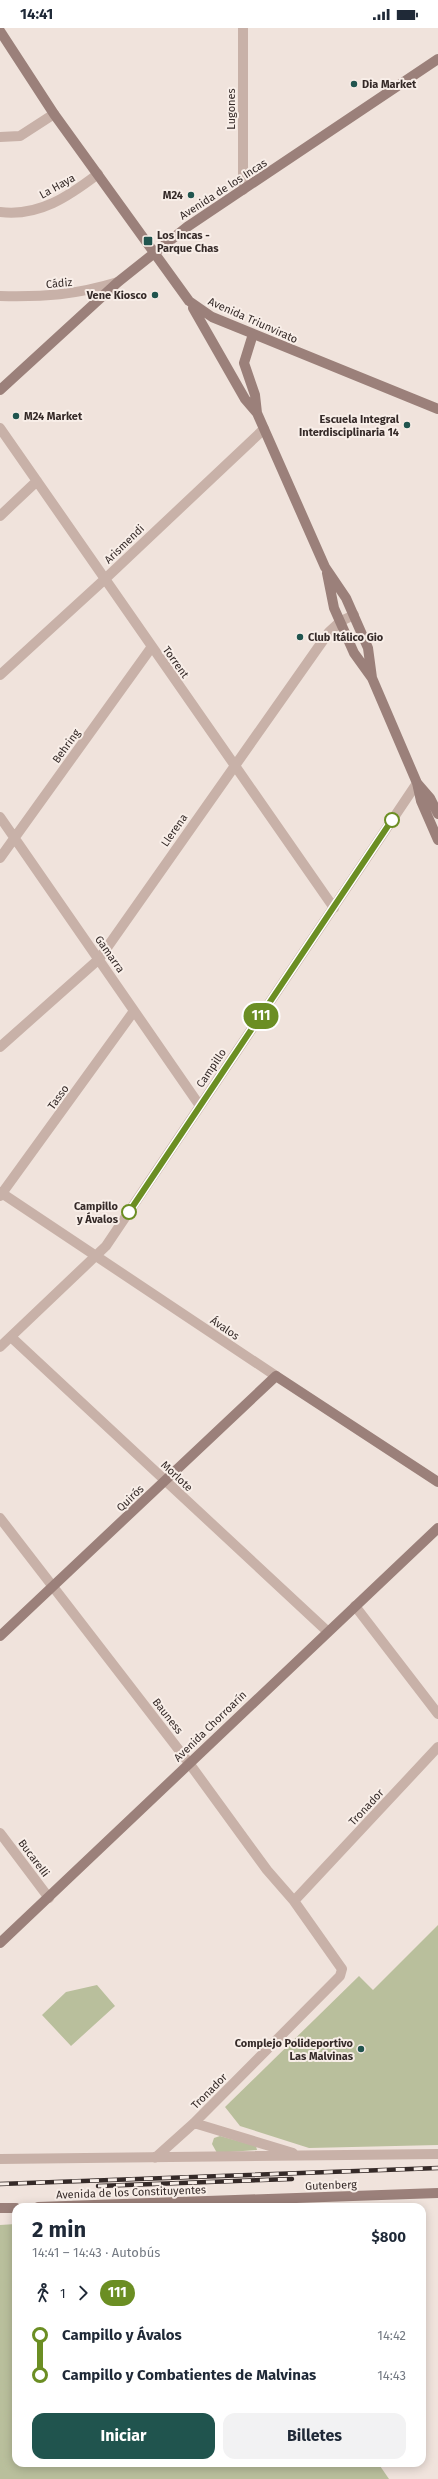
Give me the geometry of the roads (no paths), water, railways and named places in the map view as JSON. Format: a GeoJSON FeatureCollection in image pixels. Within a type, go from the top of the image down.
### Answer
{"type":"FeatureCollection","features":[{"type":"Feature","properties":{"kind":"main road","name":"Avenida Triunvirato"},"geometry":{"type":"LineString","coordinates":[[0,31],[54,114],[189,301],[206,314],[438,409]]}},
{"type":"Feature","properties":{"kind":"main road","name":"Avenida de los Incas"},"geometry":{"type":"LineString","coordinates":[[0,390],[154,251],[187,227],[438,59]]}},
{"type":"Feature","properties":{"kind":"main road"},"geometry":{"type":"LineString","coordinates":[[189,301],[245,399],[257,413],[325,567],[346,598],[354,615],[368,648],[372,678]]}},
{"type":"Feature","properties":{"kind":"main road"},"geometry":{"type":"LineString","coordinates":[[253,334],[244,363],[255,395],[257,413]]}},
{"type":"Feature","properties":{"kind":"main road"},"geometry":{"type":"LineString","coordinates":[[325,567],[333,603],[354,653],[372,678],[417,783],[420,801],[438,840]]}},
{"type":"Feature","properties":{"kind":"main road"},"geometry":{"type":"LineString","coordinates":[[417,783],[430,798],[438,814]]}},
{"type":"Feature","properties":{"kind":"main road","name":"Quirós"},"geometry":{"type":"LineString","coordinates":[[0,1636],[53,1588],[276,1376]]}},
{"type":"Feature","properties":{"kind":"main road","name":"Ávalos"},"geometry":{"type":"LineString","coordinates":[[276,1376],[438,1482]]}},
{"type":"Feature","properties":{"kind":"main road","name":"Avenida Chorroarín"},"geometry":{"type":"LineString","coordinates":[[0,1943],[49,1898],[327,1631],[438,1528]]}},
{"type":"Feature","properties":{"kind":"main road","name":"Gutenberg"},"geometry":{"type":"LineString","coordinates":[[225,2200],[438,2193]]}},
{"type":"Feature","properties":{"kind":"main road","name":"Avenida de los Constituyentes"},"geometry":{"type":"LineString","coordinates":[[145,2203],[225,2200]]}},
{"type":"Feature","properties":{"kind":"main road"},"geometry":{"type":"LineString","coordinates":[[0,2208],[12,2208]]}},
{"type":"Feature","properties":{"kind":"street","name":"Lugones"},"geometry":{"type":"LineString","coordinates":[[243,28],[243,190]]}},
{"type":"Feature","properties":{"kind":"street"},"geometry":{"type":"LineString","coordinates":[[0,137],[20,136],[54,114]]}},
{"type":"Feature","properties":{"kind":"street","name":"La Haya"},"geometry":{"type":"LineString","coordinates":[[0,212],[29,212],[54,204],[98,174]]}},
{"type":"Feature","properties":{"kind":"street","name":"Cádiz"},"geometry":{"type":"LineString","coordinates":[[0,296],[60,295],[80,293],[118,282]]}},
{"type":"Feature","properties":{"kind":"street","name":"Torrent"},"geometry":{"type":"LineString","coordinates":[[0,428],[151,648],[235,764],[334,908]]}},
{"type":"Feature","properties":{"kind":"street","name":"Arismendi"},"geometry":{"type":"LineString","coordinates":[[0,675],[105,579],[264,429]]}},
{"type":"Feature","properties":{"kind":"street"},"geometry":{"type":"LineString","coordinates":[[0,516],[37,481]]}},
{"type":"Feature","properties":{"kind":"street","name":"Llerena"},"geometry":{"type":"LineString","coordinates":[[0,1048],[99,959],[329,632],[341,621],[354,615]]}},
{"type":"Feature","properties":{"kind":"street","name":"Behring"},"geometry":{"type":"LineString","coordinates":[[0,858],[151,648]]}},
{"type":"Feature","properties":{"kind":"street","name":"Campillo"},"geometry":{"type":"LineString","coordinates":[[0,1347],[106,1246],[417,783]]}},
{"type":"Feature","properties":{"kind":"street","name":"Gamarra"},"geometry":{"type":"LineString","coordinates":[[0,817],[200,1106]]}},
{"type":"Feature","properties":{"kind":"street","name":"Tasso"},"geometry":{"type":"LineString","coordinates":[[1,1194],[134,1011]]}},
{"type":"Feature","properties":{"kind":"street","name":"Ávalos"},"geometry":{"type":"LineString","coordinates":[[1,1194],[276,1376]]}},
{"type":"Feature","properties":{"kind":"street","name":"Morlote"},"geometry":{"type":"LineString","coordinates":[[11,1338],[327,1631]]}},
{"type":"Feature","properties":{"kind":"street","name":"Bauness"},"geometry":{"type":"LineString","coordinates":[[0,1518],[189,1763],[267,1870],[294,1901],[342,1969]]}},
{"type":"Feature","properties":{"kind":"street"},"geometry":{"type":"LineString","coordinates":[[355,1606],[438,1714]]}},
{"type":"Feature","properties":{"kind":"street","name":"Tronador"},"geometry":{"type":"LineString","coordinates":[[294,1901],[438,1747]]}},
{"type":"Feature","properties":{"kind":"street","name":"Bucarelli"},"geometry":{"type":"LineString","coordinates":[[0,1833],[49,1898]]}},
{"type":"Feature","properties":{"kind":"street","name":"Tronador"},"geometry":{"type":"LineString","coordinates":[[155,2158],[194,2123],[340,1976],[342,1969]]}},
{"type":"Feature","properties":{"kind":"street"},"geometry":{"type":"LineString","coordinates":[[194,2123],[303,2156]]}},
{"type":"Feature","properties":{"kind":"street"},"geometry":{"type":"LineString","coordinates":[[0,2159],[438,2154]]}},
{"type":"Feature","properties":{"kind":"railway"},"geometry":{"type":"LineString","coordinates":[[0,2184],[438,2168]]}},
{"type":"Feature","properties":{"kind":"railway"},"geometry":{"type":"LineString","coordinates":[[98,2186],[292,2179]]}},
{"type":"Feature","properties":{"kind":"place","name":"Dia Market"},"geometry":{"type":"Point","coordinates":[354,84]}},
{"type":"Feature","properties":{"kind":"place","name":"M24"},"geometry":{"type":"Point","coordinates":[191,195]}},
{"type":"Feature","properties":{"kind":"place","name":"Los Incas - Parque Chas"},"geometry":{"type":"Point","coordinates":[148,241]}},
{"type":"Feature","properties":{"kind":"place","name":"Vene Kiosco"},"geometry":{"type":"Point","coordinates":[155,295]}},
{"type":"Feature","properties":{"kind":"place","name":"M24 Market"},"geometry":{"type":"Point","coordinates":[16,416]}},
{"type":"Feature","properties":{"kind":"place","name":"Escuela Integral Interdisciplinaria 14"},"geometry":{"type":"Point","coordinates":[407,425]}},
{"type":"Feature","properties":{"kind":"place","name":"Club Itálico Gio"},"geometry":{"type":"Point","coordinates":[300,637]}},
{"type":"Feature","properties":{"kind":"place","name":"Campillo y Ávalos"},"geometry":{"type":"Point","coordinates":[129,1212]}},
{"type":"Feature","properties":{"kind":"place","name":"Complejo Polideportivo Las Malvinas"},"geometry":{"type":"Point","coordinates":[361,2049]}}]}
